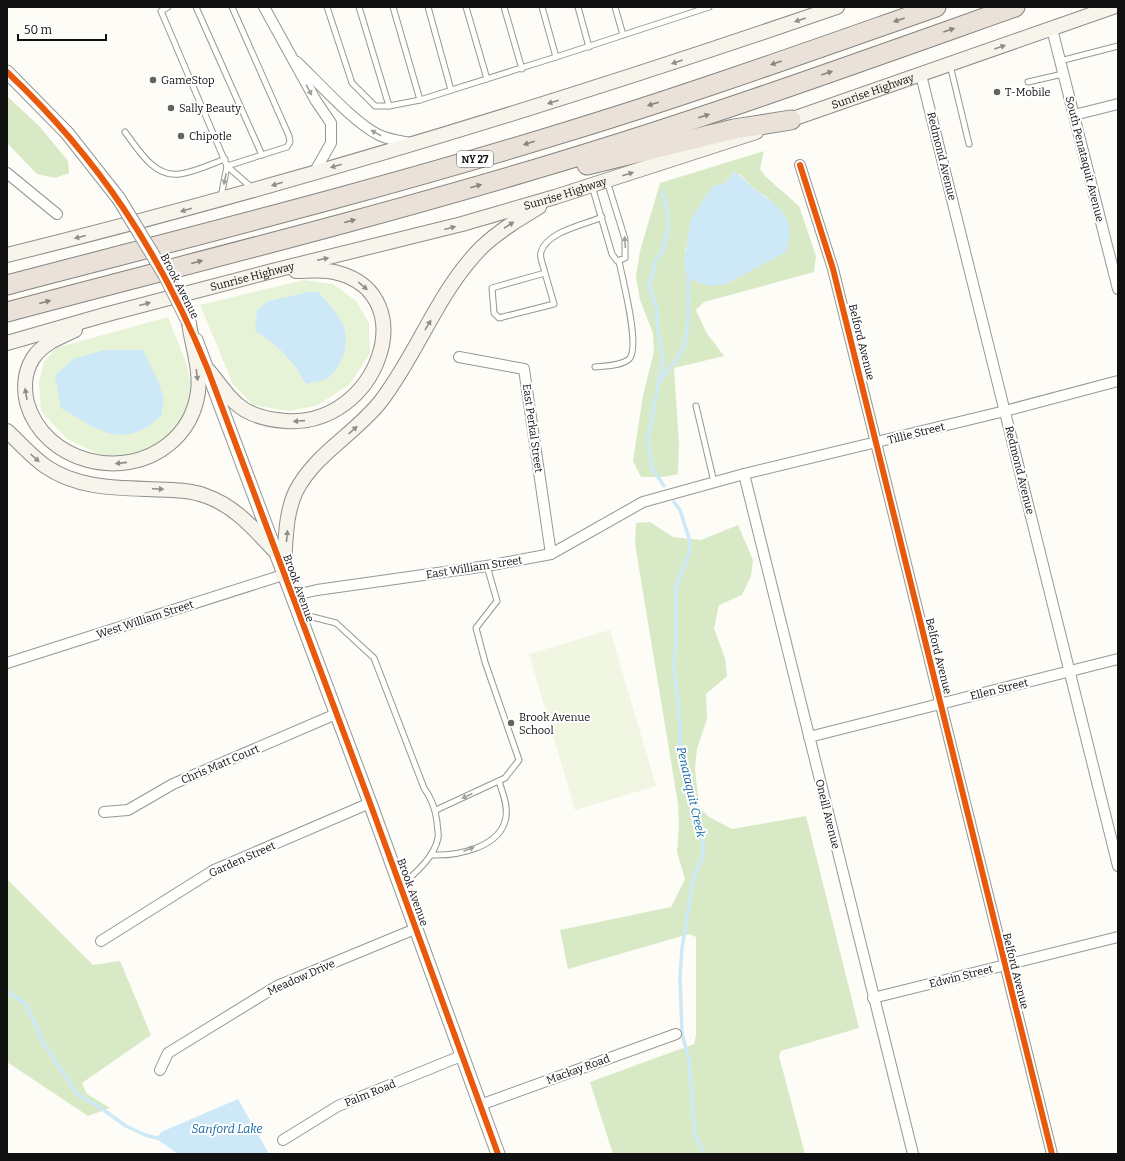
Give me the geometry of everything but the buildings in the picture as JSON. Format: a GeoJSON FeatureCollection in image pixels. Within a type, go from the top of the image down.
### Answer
{"type":"FeatureCollection","features":[{"type":"Feature","properties":{"kind":"highway","name":"NY 27"},"geometry":{"type":"LineString","coordinates":[[7,285],[410,178],[503,151],[699,89],[936,7]]}},
{"type":"Feature","properties":{"kind":"highway","name":"NY 27"},"geometry":{"type":"LineString","coordinates":[[7,312],[389,211],[506,178],[711,114],[1015,7]]}},
{"type":"Feature","properties":{"kind":"highway"},"geometry":{"type":"LineString","coordinates":[[506,178],[598,163],[734,129],[792,120]]}},
{"type":"Feature","properties":{"kind":"main road"},"geometry":{"type":"LineString","coordinates":[[7,255],[220,200],[314,173],[652,71],[837,7]]}},
{"type":"Feature","properties":{"kind":"main road","name":"Sunrise Highway"},"geometry":{"type":"LineString","coordinates":[[7,343],[108,314],[272,271],[433,232],[555,197],[792,120],[1113,7]]}},
{"type":"Feature","properties":{"kind":"main road"},"geometry":{"type":"LineString","coordinates":[[283,575],[290,511],[296,493],[304,477],[380,402],[449,289],[472,258],[502,230],[555,197]]}},
{"type":"Feature","properties":{"kind":"main road"},"geometry":{"type":"LineString","coordinates":[[208,370],[234,400],[244,409],[264,418],[291,421],[316,418],[339,408],[356,395],[369,380],[379,358],[383,337],[379,309],[372,295],[354,280],[339,273],[321,271],[272,271]]}},
{"type":"Feature","properties":{"kind":"main road"},"geometry":{"type":"LineString","coordinates":[[108,314],[42,348],[32,359],[24,385],[28,406],[34,419],[49,438],[74,455],[104,464],[130,462],[155,454],[175,439],[189,421],[195,408],[198,385],[189,323]]}},
{"type":"Feature","properties":{"kind":"main road"},"geometry":{"type":"LineString","coordinates":[[7,431],[44,465],[60,475],[79,482],[111,487],[185,491],[215,499],[238,514],[274,550]]}},
{"type":"Feature","properties":{"kind":"street"},"geometry":{"type":"LineString","coordinates":[[264,7],[332,127],[329,148],[314,173]]}},
{"type":"Feature","properties":{"kind":"street","name":"South Penataquit Avenue"},"geometry":{"type":"LineString","coordinates":[[1052,28],[1118,289]]}},
{"type":"Feature","properties":{"kind":"street"},"geometry":{"type":"LineString","coordinates":[[291,55],[348,111],[371,130],[385,137],[414,143]]}},
{"type":"Feature","properties":{"kind":"street"},"geometry":{"type":"LineString","coordinates":[[7,65],[22,86]]}},
{"type":"Feature","properties":{"kind":"street","name":"Brook Avenue"},"geometry":{"type":"LineString","coordinates":[[7,72],[68,133],[119,199],[161,269],[189,323],[208,370],[283,575],[370,804],[498,1154]]}},
{"type":"Feature","properties":{"kind":"street","name":"Redmond Avenue"},"geometry":{"type":"LineString","coordinates":[[921,75],[1118,866]]}},
{"type":"Feature","properties":{"kind":"street"},"geometry":{"type":"LineString","coordinates":[[1074,115],[1118,104]]}},
{"type":"Feature","properties":{"kind":"street","name":"Belford Avenue"},"geometry":{"type":"LineString","coordinates":[[800,165],[833,269],[1052,1154]]}},
{"type":"Feature","properties":{"kind":"street"},"geometry":{"type":"LineString","coordinates":[[7,173],[57,214]]}},
{"type":"Feature","properties":{"kind":"street"},"geometry":{"type":"LineString","coordinates":[[1108,247],[1118,244]]}},
{"type":"Feature","properties":{"kind":"street","name":"East Perkal Street"},"geometry":{"type":"LineString","coordinates":[[458,357],[524,369],[551,554]]}},
{"type":"Feature","properties":{"kind":"street","name":"Tillie Street"},"geometry":{"type":"LineString","coordinates":[[643,502],[744,474],[1005,411],[1118,381]]}},
{"type":"Feature","properties":{"kind":"street","name":"Oneill Avenue"},"geometry":{"type":"LineString","coordinates":[[744,474],[913,1154]]}},
{"type":"Feature","properties":{"kind":"street","name":"East William Street"},"geometry":{"type":"LineString","coordinates":[[291,596],[317,590],[487,566],[551,554],[643,502]]}},
{"type":"Feature","properties":{"kind":"street","name":"West William Street"},"geometry":{"type":"LineString","coordinates":[[7,663],[283,575]]}},
{"type":"Feature","properties":{"kind":"street","name":"Ellen Street"},"geometry":{"type":"LineString","coordinates":[[809,737],[1118,660]]}},
{"type":"Feature","properties":{"kind":"street","name":"Chris Matt Court"},"geometry":{"type":"LineString","coordinates":[[104,812],[128,810],[173,784],[336,714]]}},
{"type":"Feature","properties":{"kind":"street","name":"Garden Street"},"geometry":{"type":"LineString","coordinates":[[101,940],[214,870],[370,804]]}},
{"type":"Feature","properties":{"kind":"street","name":"Meadow Drive"},"geometry":{"type":"LineString","coordinates":[[160,1070],[168,1053],[277,986],[415,929]]}},
{"type":"Feature","properties":{"kind":"street","name":"Edwin Street"},"geometry":{"type":"LineString","coordinates":[[873,998],[1118,937]]}},
{"type":"Feature","properties":{"kind":"street","name":"Mackay Road"},"geometry":{"type":"LineString","coordinates":[[480,1105],[676,1034]]}},
{"type":"Feature","properties":{"kind":"street","name":"Palm Road"},"geometry":{"type":"LineString","coordinates":[[283,1140],[338,1106],[462,1056]]}},
{"type":"Feature","properties":{"kind":"lane"},"geometry":{"type":"LineString","coordinates":[[168,7],[160,9],[227,166],[254,190]]}},
{"type":"Feature","properties":{"kind":"lane"},"geometry":{"type":"LineString","coordinates":[[196,7],[262,155]]}},
{"type":"Feature","properties":{"kind":"lane"},"geometry":{"type":"LineString","coordinates":[[227,166],[287,147],[290,142],[289,136],[232,7]]}},
{"type":"Feature","properties":{"kind":"lane"},"geometry":{"type":"LineString","coordinates":[[327,7],[352,83],[374,106],[388,106],[420,100],[522,69],[709,7]]}},
{"type":"Feature","properties":{"kind":"lane"},"geometry":{"type":"LineString","coordinates":[[359,7],[388,106]]}},
{"type":"Feature","properties":{"kind":"lane"},"geometry":{"type":"LineString","coordinates":[[393,7],[420,100]]}},
{"type":"Feature","properties":{"kind":"lane"},"geometry":{"type":"LineString","coordinates":[[428,7],[451,90]]}},
{"type":"Feature","properties":{"kind":"lane"},"geometry":{"type":"LineString","coordinates":[[466,7],[487,79]]}},
{"type":"Feature","properties":{"kind":"lane"},"geometry":{"type":"LineString","coordinates":[[504,7],[522,69]]}},
{"type":"Feature","properties":{"kind":"lane"},"geometry":{"type":"LineString","coordinates":[[542,7],[556,57]]}},
{"type":"Feature","properties":{"kind":"lane"},"geometry":{"type":"LineString","coordinates":[[578,7],[589,46]]}},
{"type":"Feature","properties":{"kind":"lane"},"geometry":{"type":"LineString","coordinates":[[615,7],[623,35]]}},
{"type":"Feature","properties":{"kind":"lane"},"geometry":{"type":"LineString","coordinates":[[1060,61],[1118,46]]}},
{"type":"Feature","properties":{"kind":"lane"},"geometry":{"type":"LineString","coordinates":[[949,64],[969,144]]}},
{"type":"Feature","properties":{"kind":"lane"},"geometry":{"type":"LineString","coordinates":[[1028,82],[1063,74]]}},
{"type":"Feature","properties":{"kind":"lane"},"geometry":{"type":"LineString","coordinates":[[125,132],[148,162],[164,172],[180,174],[225,160]]}},
{"type":"Feature","properties":{"kind":"lane"},"geometry":{"type":"LineString","coordinates":[[220,200],[227,166]]}},
{"type":"Feature","properties":{"kind":"lane"},"geometry":{"type":"LineString","coordinates":[[607,181],[625,239],[625,258],[619,261]]}},
{"type":"Feature","properties":{"kind":"lane"},"geometry":{"type":"LineString","coordinates":[[592,185],[612,254],[619,261],[634,338],[633,353],[628,360],[595,367]]}},
{"type":"Feature","properties":{"kind":"lane"},"geometry":{"type":"LineString","coordinates":[[545,273],[492,288],[494,313],[499,318],[554,304],[540,253],[544,245],[563,231],[602,217]]}},
{"type":"Feature","properties":{"kind":"lane"},"geometry":{"type":"LineString","coordinates":[[696,406],[714,482]]}},
{"type":"Feature","properties":{"kind":"lane"},"geometry":{"type":"LineString","coordinates":[[436,810],[505,778],[519,760],[485,662],[476,628],[497,602],[487,566]]}},
{"type":"Feature","properties":{"kind":"lane"},"geometry":{"type":"LineString","coordinates":[[298,613],[336,623],[374,658],[424,788],[432,800],[436,810],[438,837],[431,855],[418,870],[400,886]]}},
{"type":"Feature","properties":{"kind":"lane"},"geometry":{"type":"LineString","coordinates":[[431,855],[445,856],[460,853],[494,840],[506,817],[506,803],[499,781]]}},
{"type":"Feature","properties":{"kind":"green space"},"geometry":{"type":"Polygon","coordinates":[[[7,96],[40,127],[68,161],[69,173],[55,178],[37,174],[7,143],[7,96]]]}},
{"type":"Feature","properties":{"kind":"green space"},"geometry":{"type":"Polygon","coordinates":[[[764,151],[760,169],[765,176],[799,206],[816,256],[814,272],[704,302],[696,310],[706,332],[724,356],[674,368],[679,444],[678,474],[664,477],[641,477],[633,461],[643,395],[654,352],[653,333],[640,300],[636,277],[640,251],[660,183],[764,151]],[[734,172],[724,184],[688,242],[685,251],[726,284],[786,252],[770,200],[752,187],[741,175],[734,172]]]}},
{"type":"Feature","properties":{"kind":"green space"},"geometry":{"type":"Polygon","coordinates":[[[304,280],[333,284],[356,301],[369,323],[370,353],[350,384],[316,406],[288,411],[253,405],[233,384],[200,305],[304,280]],[[318,292],[255,331],[271,342],[290,360],[306,384],[337,315],[318,292]]]}},
{"type":"Feature","properties":{"kind":"green space"},"geometry":{"type":"Polygon","coordinates":[[[168,317],[187,365],[191,387],[189,406],[171,438],[131,457],[101,455],[67,439],[41,411],[39,382],[44,362],[56,348],[168,317]]]}},
{"type":"Feature","properties":{"kind":"green space"},"geometry":{"type":"Polygon","coordinates":[[[650,522],[673,537],[701,540],[738,525],[753,560],[751,576],[742,595],[719,605],[714,628],[725,658],[727,676],[706,694],[707,719],[697,749],[695,769],[699,807],[709,817],[732,829],[806,816],[859,1028],[781,1051],[779,1056],[805,1154],[613,1154],[590,1082],[694,1044],[696,1035],[696,937],[689,934],[568,969],[560,930],[671,907],[685,879],[677,852],[679,825],[678,804],[635,544],[636,523],[650,522]]]}},
{"type":"Feature","properties":{"kind":"green space"},"geometry":{"type":"Polygon","coordinates":[[[610,630],[656,786],[575,810],[529,654],[610,630]]]}},
{"type":"Feature","properties":{"kind":"green space"},"geometry":{"type":"Polygon","coordinates":[[[7,879],[93,965],[120,961],[151,1035],[82,1083],[87,1094],[110,1108],[88,1116],[7,1062],[7,879]]]}},
{"type":"Feature","properties":{"kind":"water"},"geometry":{"type":"Polygon","coordinates":[[[734,172],[778,207],[783,213],[787,220],[789,229],[789,239],[786,252],[726,284],[711,286],[688,279],[684,263],[691,219],[713,186],[724,184],[734,172]]]}},
{"type":"Feature","properties":{"kind":"water"},"geometry":{"type":"Polygon","coordinates":[[[309,292],[318,292],[331,306],[341,321],[344,329],[346,346],[339,364],[330,376],[319,381],[306,384],[290,360],[271,342],[255,331],[257,310],[269,301],[309,292]]]}},
{"type":"Feature","properties":{"kind":"water"},"geometry":{"type":"Polygon","coordinates":[[[104,350],[143,350],[159,383],[164,400],[161,416],[147,427],[135,433],[122,435],[99,429],[61,408],[55,376],[73,359],[104,350]]]}},
{"type":"Feature","properties":{"kind":"water","name":"Sanford Lake"},"geometry":{"type":"Polygon","coordinates":[[[238,1099],[269,1154],[178,1154],[157,1139],[161,1132],[238,1099]]]}},
{"type":"Feature","properties":{"kind":"waterway","name":"Penataquit Creek"},"geometry":{"type":"LineString","coordinates":[[662,192],[667,209],[668,229],[663,251],[656,259],[649,286],[657,309],[657,323],[663,360],[648,439],[652,468],[664,486]]}},
{"type":"Feature","properties":{"kind":"waterway"},"geometry":{"type":"LineString","coordinates":[[659,382],[677,358],[685,342],[688,319],[688,279],[690,274]]}},
{"type":"Feature","properties":{"kind":"waterway","name":"Penataquit Creek"},"geometry":{"type":"LineString","coordinates":[[674,502],[680,510],[690,541],[689,553],[676,588],[676,645],[674,665],[680,725],[680,747],[696,823],[703,840],[703,856],[694,875],[682,948],[680,976],[682,1033],[689,1061],[695,1135],[705,1154]]}},
{"type":"Feature","properties":{"kind":"waterway"},"geometry":{"type":"LineString","coordinates":[[7,991],[26,1004],[44,1044],[77,1094],[98,1106],[126,1126],[145,1135],[161,1139]]}},
{"type":"Feature","properties":{"kind":"cycle path"},"geometry":{"type":"LineString","coordinates":[[7,72],[71,139],[99,174],[148,247],[189,327],[208,370],[370,803],[498,1154]]}},
{"type":"Feature","properties":{"kind":"cycle path"},"geometry":{"type":"LineString","coordinates":[[800,165],[833,269],[1052,1154]]}},
{"type":"Feature","properties":{"kind":"place","name":"GameStop"},"geometry":{"type":"Point","coordinates":[153,80]}},
{"type":"Feature","properties":{"kind":"place","name":"T-Mobile"},"geometry":{"type":"Point","coordinates":[997,92]}},
{"type":"Feature","properties":{"kind":"place","name":"Sally Beauty"},"geometry":{"type":"Point","coordinates":[171,108]}},
{"type":"Feature","properties":{"kind":"place","name":"Chipotle"},"geometry":{"type":"Point","coordinates":[181,136]}},
{"type":"Feature","properties":{"kind":"place","name":"Brook Avenue School"},"geometry":{"type":"Point","coordinates":[511,723]}}]}
